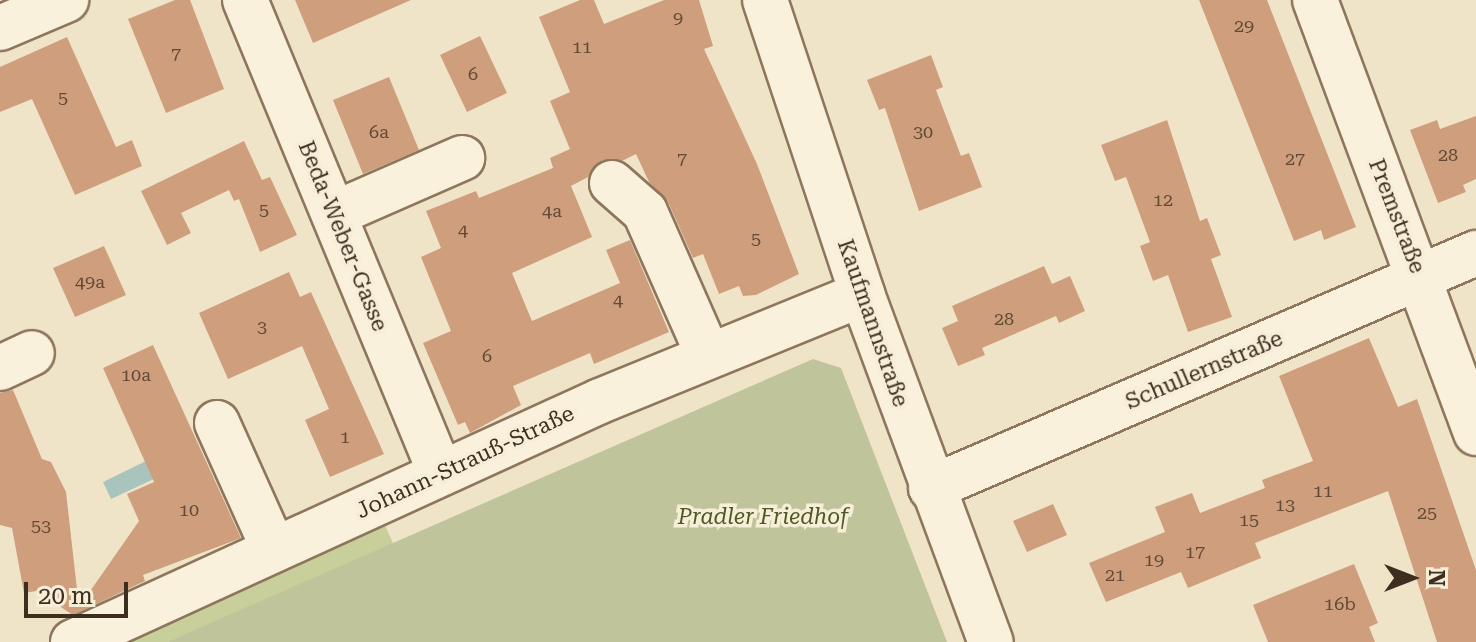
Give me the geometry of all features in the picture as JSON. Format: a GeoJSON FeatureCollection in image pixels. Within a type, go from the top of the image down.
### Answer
{"type":"FeatureCollection","features":[{"type":"Feature","properties":{"kind":"street"},"geometry":{"type":"LineString","coordinates":[[0,28],[66,0]]}},
{"type":"Feature","properties":{"kind":"street","name":"Beda-Weber-Gasse"},"geometry":{"type":"LineString","coordinates":[[245,0],[440,472]]}},
{"type":"Feature","properties":{"kind":"street","name":"Kaufmannstraße"},"geometry":{"type":"LineString","coordinates":[[765,0],[862,294],[931,488],[991,642]]}},
{"type":"Feature","properties":{"kind":"street","name":"Premstraße"},"geometry":{"type":"LineString","coordinates":[[1315,0],[1421,277],[1476,433]]}},
{"type":"Feature","properties":{"kind":"street"},"geometry":{"type":"LineString","coordinates":[[334,214],[462,158]]}},
{"type":"Feature","properties":{"kind":"street"},"geometry":{"type":"LineString","coordinates":[[612,183],[645,212],[708,355]]}},
{"type":"Feature","properties":{"kind":"street","name":"Schullernstraße"},"geometry":{"type":"LineString","coordinates":[[931,488],[1476,253]]}},
{"type":"Feature","properties":{"kind":"street","name":"Johann-Strauß-Straße"},"geometry":{"type":"LineString","coordinates":[[73,642],[440,472],[560,429],[708,355],[862,294]]}},
{"type":"Feature","properties":{"kind":"street"},"geometry":{"type":"LineString","coordinates":[[217,423],[274,550]]}},
{"type":"Feature","properties":{"kind":"green space","name":"Pradler Friedhof"},"geometry":{"type":"Polygon","coordinates":[[[813,359],[841,368],[947,642],[167,642],[813,359]]]}},
{"type":"Feature","properties":{"kind":"green space"},"geometry":{"type":"Polygon","coordinates":[[[382,519],[394,545],[167,642],[89,642],[382,519]]]}},
{"type":"Feature","properties":{"kind":"water"},"geometry":{"type":"Polygon","coordinates":[[[148,460],[156,478],[111,499],[103,482],[148,460]]]}},
{"type":"Feature","properties":{"kind":"building"},"geometry":{"type":"Polygon","coordinates":[[[175,0],[190,0],[224,89],[166,113],[128,19],[175,0]]]}},
{"type":"Feature","properties":{"kind":"building"},"geometry":{"type":"Polygon","coordinates":[[[295,0],[411,0],[313,43],[295,0]]]}},
{"type":"Feature","properties":{"kind":"building"},"geometry":{"type":"Polygon","coordinates":[[[580,0],[594,0],[604,24],[664,0],[699,0],[713,46],[704,49],[757,164],[799,274],[756,295],[743,296],[739,286],[719,294],[703,254],[693,258],[668,202],[649,182],[636,154],[622,161],[603,160],[588,177],[571,186],[592,237],[512,273],[532,321],[620,283],[606,250],[630,240],[669,332],[594,364],[590,353],[513,386],[521,405],[470,433],[465,422],[458,425],[423,343],[451,331],[421,257],[441,248],[426,211],[476,191],[479,198],[553,168],[550,158],[570,149],[550,101],[570,92],[539,17],[580,0]]]}},
{"type":"Feature","properties":{"kind":"building"},"geometry":{"type":"Polygon","coordinates":[[[1199,0],[1267,0],[1356,227],[1324,240],[1321,230],[1294,241],[1199,0]]]}},
{"type":"Feature","properties":{"kind":"building"},"geometry":{"type":"Polygon","coordinates":[[[480,36],[507,93],[467,112],[440,55],[480,36]]]}},
{"type":"Feature","properties":{"kind":"building"},"geometry":{"type":"Polygon","coordinates":[[[67,37],[116,147],[132,140],[142,166],[75,195],[32,99],[0,112],[0,67],[67,37]]]}},
{"type":"Feature","properties":{"kind":"building"},"geometry":{"type":"Polygon","coordinates":[[[931,55],[943,87],[936,90],[961,156],[969,153],[982,187],[919,211],[885,108],[879,110],[867,80],[931,55]]]}},
{"type":"Feature","properties":{"kind":"building"},"geometry":{"type":"Polygon","coordinates":[[[389,77],[419,150],[363,174],[333,100],[389,77]]]}},
{"type":"Feature","properties":{"kind":"building"},"geometry":{"type":"Polygon","coordinates":[[[1476,116],[1476,179],[1463,185],[1466,192],[1438,203],[1410,130],[1437,120],[1440,129],[1476,116]]]}},
{"type":"Feature","properties":{"kind":"building"},"geometry":{"type":"Polygon","coordinates":[[[1167,120],[1200,221],[1207,218],[1221,255],[1211,259],[1232,317],[1188,332],[1168,275],[1153,281],[1140,246],[1150,242],[1126,177],[1115,181],[1101,145],[1167,120]]]}},
{"type":"Feature","properties":{"kind":"building"},"geometry":{"type":"Polygon","coordinates":[[[244,141],[262,180],[270,177],[297,235],[260,252],[239,199],[234,201],[229,190],[181,213],[191,233],[167,245],[141,191],[244,141]]]}},
{"type":"Feature","properties":{"kind":"building"},"geometry":{"type":"Polygon","coordinates":[[[104,246],[126,295],[75,317],[53,268],[104,246]]]}},
{"type":"Feature","properties":{"kind":"building"},"geometry":{"type":"Polygon","coordinates":[[[1044,266],[1052,284],[1070,276],[1085,311],[1059,323],[1056,316],[982,348],[985,355],[958,366],[942,328],[958,321],[952,306],[1044,266]]]}},
{"type":"Feature","properties":{"kind":"building"},"geometry":{"type":"Polygon","coordinates":[[[289,272],[300,297],[311,292],[384,454],[330,477],[305,420],[329,409],[302,346],[228,379],[199,313],[289,272]]]}},
{"type":"Feature","properties":{"kind":"building"},"geometry":{"type":"Polygon","coordinates":[[[1369,338],[1398,407],[1417,399],[1476,570],[1476,642],[1437,642],[1388,491],[1255,543],[1261,558],[1188,588],[1181,572],[1106,602],[1089,563],[1165,532],[1155,507],[1192,493],[1200,513],[1265,488],[1262,480],[1313,461],[1279,376],[1369,338]]]}},
{"type":"Feature","properties":{"kind":"building"},"geometry":{"type":"Polygon","coordinates":[[[153,345],[241,538],[143,575],[145,581],[73,615],[36,591],[24,593],[12,528],[0,525],[0,393],[13,390],[42,459],[51,462],[66,492],[79,607],[139,521],[127,494],[154,482],[103,368],[153,345]]]}},
{"type":"Feature","properties":{"kind":"building"},"geometry":{"type":"Polygon","coordinates":[[[1053,504],[1067,535],[1027,552],[1013,521],[1053,504]]]}},
{"type":"Feature","properties":{"kind":"building"},"geometry":{"type":"Polygon","coordinates":[[[1354,564],[1378,623],[1369,627],[1375,642],[1268,642],[1253,605],[1354,564]]]}}]}
